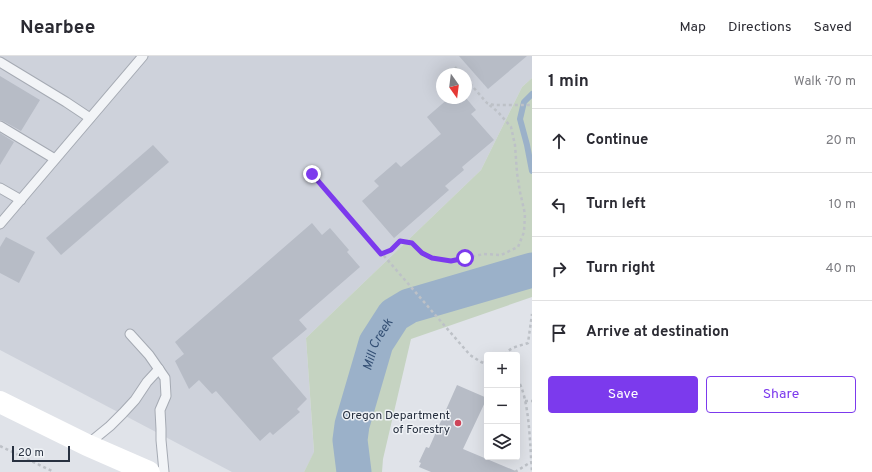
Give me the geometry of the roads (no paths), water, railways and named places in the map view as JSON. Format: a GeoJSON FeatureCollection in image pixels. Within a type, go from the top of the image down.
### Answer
{"type":"FeatureCollection","features":[{"type":"Feature","properties":{"kind":"main road"},"geometry":{"type":"LineString","coordinates":[[0,402],[149,472]]}},
{"type":"Feature","properties":{"kind":"lane"},"geometry":{"type":"LineString","coordinates":[[0,224],[143,56]]}},
{"type":"Feature","properties":{"kind":"lane"},"geometry":{"type":"LineString","coordinates":[[0,62],[90,118]]}},
{"type":"Feature","properties":{"kind":"lane"},"geometry":{"type":"LineString","coordinates":[[0,126],[55,159]]}},
{"type":"Feature","properties":{"kind":"lane"},"geometry":{"type":"LineString","coordinates":[[0,188],[20,200]]}},
{"type":"Feature","properties":{"kind":"lane"},"geometry":{"type":"LineString","coordinates":[[130,334],[150,355],[165,378],[166,396],[160,410],[164,472]]}},
{"type":"Feature","properties":{"kind":"lane"},"geometry":{"type":"LineString","coordinates":[[87,444],[114,422],[135,400],[147,382],[159,369]]}},
{"type":"Feature","properties":{"kind":"waterway"},"geometry":{"type":"LineString","coordinates":[[532,94],[524,102],[520,119],[532,171]]}},
{"type":"Feature","properties":{"kind":"waterway","name":"Mill Creek"},"geometry":{"type":"LineString","coordinates":[[354,472],[350,440],[352,425],[376,343],[394,315],[409,306],[532,270]]}},
{"type":"Feature","properties":{"kind":"place","name":"Oregon Department of Forestry"},"geometry":{"type":"Point","coordinates":[458,423]}}]}
